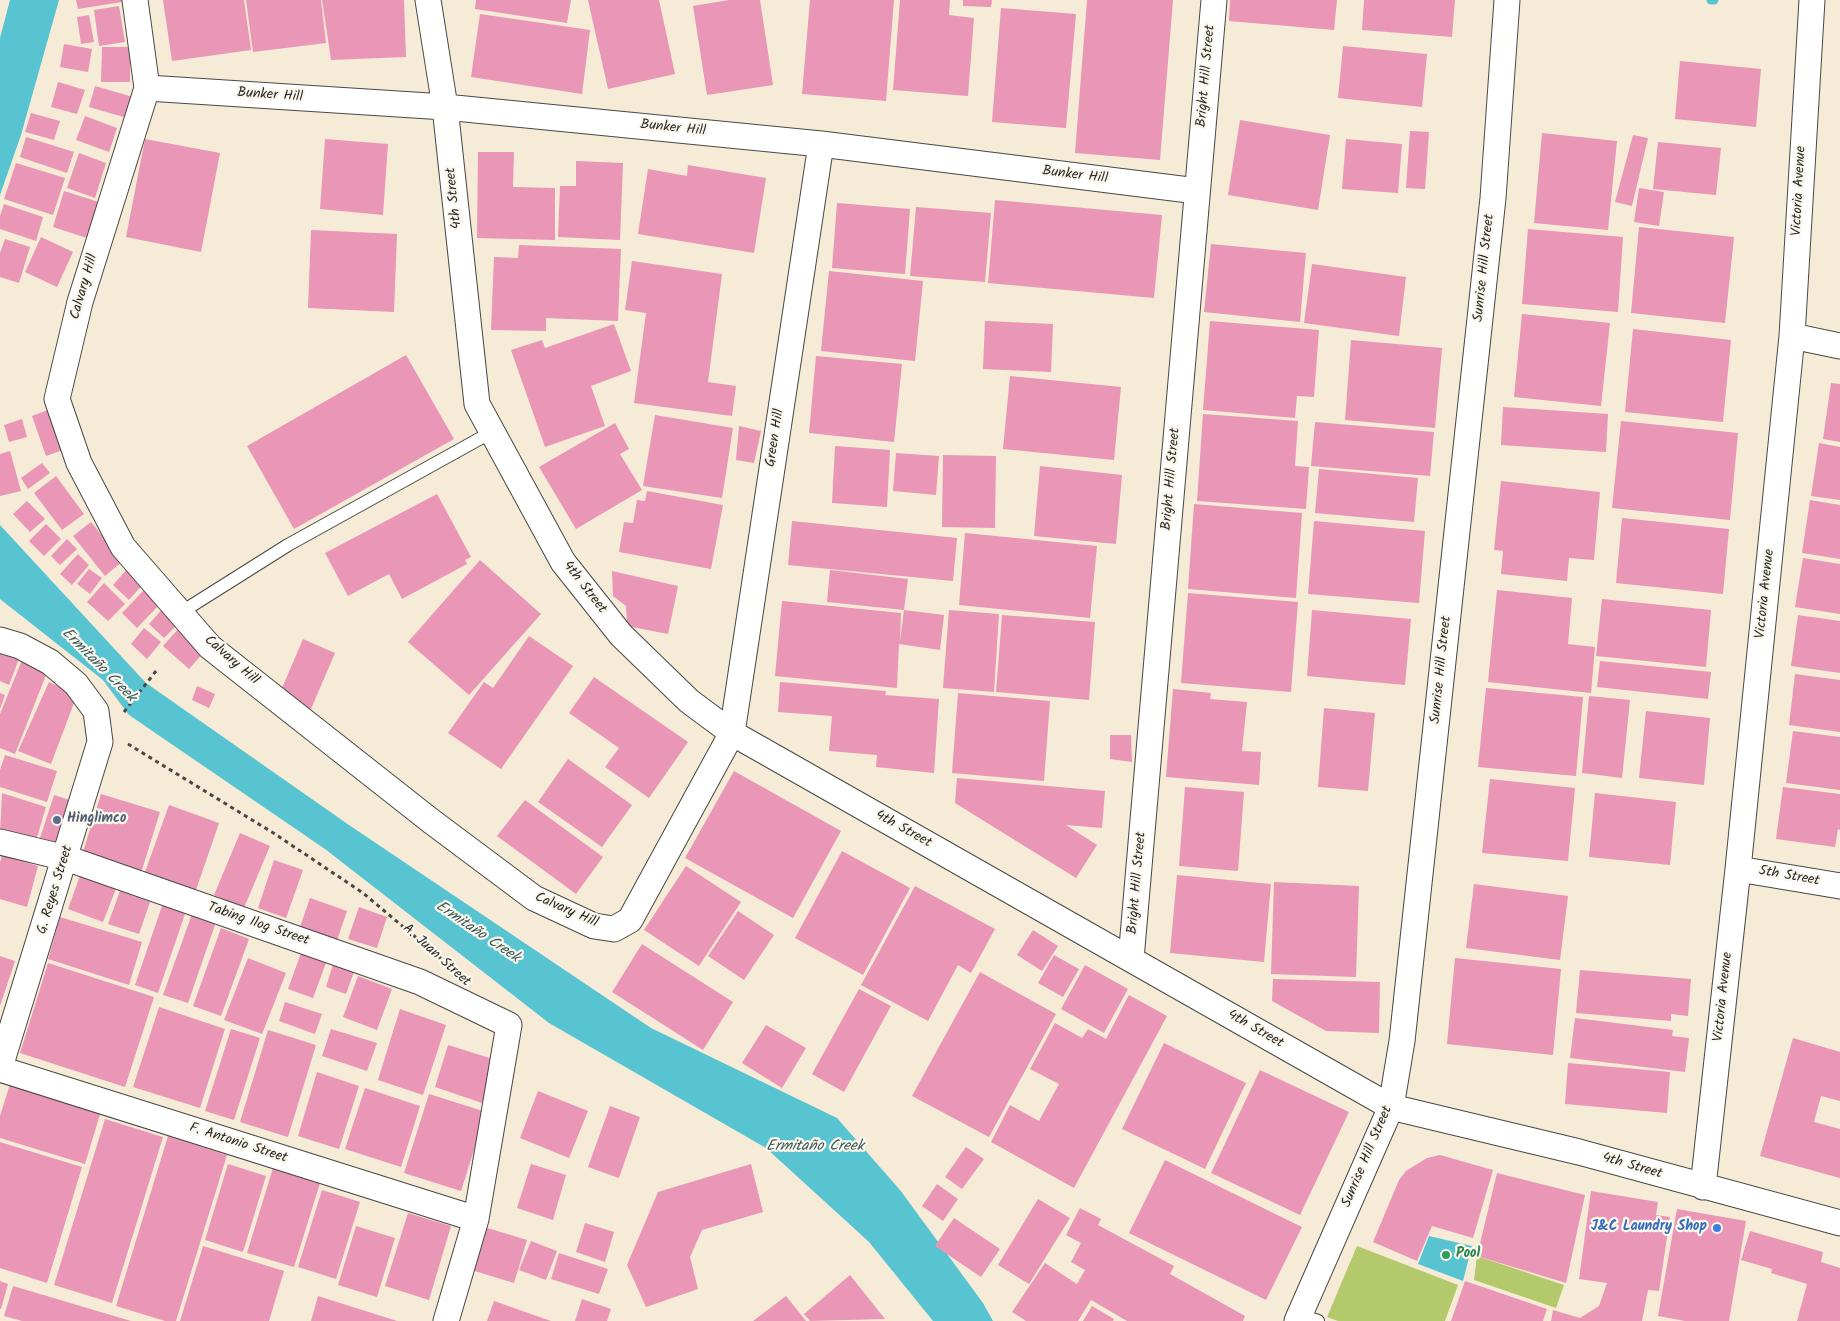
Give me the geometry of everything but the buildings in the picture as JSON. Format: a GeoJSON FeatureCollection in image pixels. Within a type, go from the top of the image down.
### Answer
{"type":"FeatureCollection","features":[{"type":"Feature","properties":{"kind":"street","name":"Calvary Hill"},"geometry":{"type":"LineString","coordinates":[[135,0],[147,88],[80,302],[57,399],[80,463],[123,547],[210,647],[431,821],[534,898],[594,926],[614,929],[630,920],[732,733]]}},
{"type":"Feature","properties":{"kind":"street","name":"4th Street"},"geometry":{"type":"LineString","coordinates":[[428,0],[445,107],[477,404],[490,432],[563,562],[621,635],[689,701],[732,733],[1391,1108],[1579,1152],[1840,1223]]}},
{"type":"Feature","properties":{"kind":"street","name":"Bright Hill Street"},"geometry":{"type":"LineString","coordinates":[[1131,959],[1214,0]]}},
{"type":"Feature","properties":{"kind":"street","name":"Sunrise Hill Street"},"geometry":{"type":"LineString","coordinates":[[1305,1319],[1391,1108],[1402,1041],[1492,208],[1507,0]]}},
{"type":"Feature","properties":{"kind":"street","name":"Victoria Avenue"},"geometry":{"type":"LineString","coordinates":[[1703,1187],[1738,869],[1792,336],[1812,0]]}},
{"type":"Feature","properties":{"kind":"street","name":"Bunker Hill"},"geometry":{"type":"LineString","coordinates":[[147,88],[445,107],[822,144],[1197,191]]}},
{"type":"Feature","properties":{"kind":"street","name":"Green Hill"},"geometry":{"type":"LineString","coordinates":[[732,733],[822,144]]}},
{"type":"Feature","properties":{"kind":"street"},"geometry":{"type":"LineString","coordinates":[[1792,336],[1840,346]]}},
{"type":"Feature","properties":{"kind":"street","name":"G. Reyes Street"},"geometry":{"type":"LineString","coordinates":[[0,640],[20,646],[50,662],[76,684],[96,711],[100,742],[66,858],[0,1068]]}},
{"type":"Feature","properties":{"kind":"street","name":"Tabing Ilog Street"},"geometry":{"type":"LineString","coordinates":[[0,842],[66,858],[420,982],[509,1024],[476,1219]]}},
{"type":"Feature","properties":{"kind":"street","name":"5th Street"},"geometry":{"type":"LineString","coordinates":[[1738,869],[1840,886]]}},
{"type":"Feature","properties":{"kind":"street","name":"F. Antonio Street"},"geometry":{"type":"LineString","coordinates":[[0,1068],[476,1219]]}},
{"type":"Feature","properties":{"kind":"street"},"geometry":{"type":"LineString","coordinates":[[446,1321],[476,1219]]}},
{"type":"Feature","properties":{"kind":"lane"},"geometry":{"type":"LineString","coordinates":[[180,613],[288,545],[490,432]]}},
{"type":"Feature","properties":{"kind":"path"},"geometry":{"type":"LineString","coordinates":[[122,714],[156,671]]}},
{"type":"Feature","properties":{"kind":"path","name":"A. Juan Street"},"geometry":{"type":"LineString","coordinates":[[100,742],[116,741],[130,745],[275,834],[363,892],[448,965]]}},
{"type":"Feature","properties":{"kind":"green space"},"geometry":{"type":"Polygon","coordinates":[[[1357,1246],[1458,1285],[1445,1321],[1338,1321],[1327,1317],[1357,1246]]]}},
{"type":"Feature","properties":{"kind":"green space"},"geometry":{"type":"Polygon","coordinates":[[[1477,1256],[1564,1285],[1556,1308],[1474,1280],[1477,1256]]]}},
{"type":"Feature","properties":{"kind":"water"},"geometry":{"type":"Polygon","coordinates":[[[10,0],[59,0],[21,135],[0,195],[0,38],[10,0]]]}},
{"type":"Feature","properties":{"kind":"water","name":"Ermitaño Creek"},"geometry":{"type":"Polygon","coordinates":[[[0,525],[146,683],[349,825],[651,1028],[837,1118],[900,1190],[983,1303],[993,1321],[933,1321],[869,1242],[766,1148],[549,1023],[325,849],[129,715],[103,680],[0,599],[0,525]]]}},
{"type":"Feature","properties":{"kind":"water","name":"Pool"},"geometry":{"type":"Polygon","coordinates":[[[1429,1236],[1472,1246],[1463,1281],[1418,1264],[1429,1236]]]}},
{"type":"Feature","properties":{"kind":"place","name":"Hinglimco"},"geometry":{"type":"Point","coordinates":[57,820]}},
{"type":"Feature","properties":{"kind":"place","name":"J&C Laundry Shop"},"geometry":{"type":"Point","coordinates":[1717,1228]}},
{"type":"Feature","properties":{"kind":"place","name":"Pool"},"geometry":{"type":"Point","coordinates":[1446,1255]}}]}
